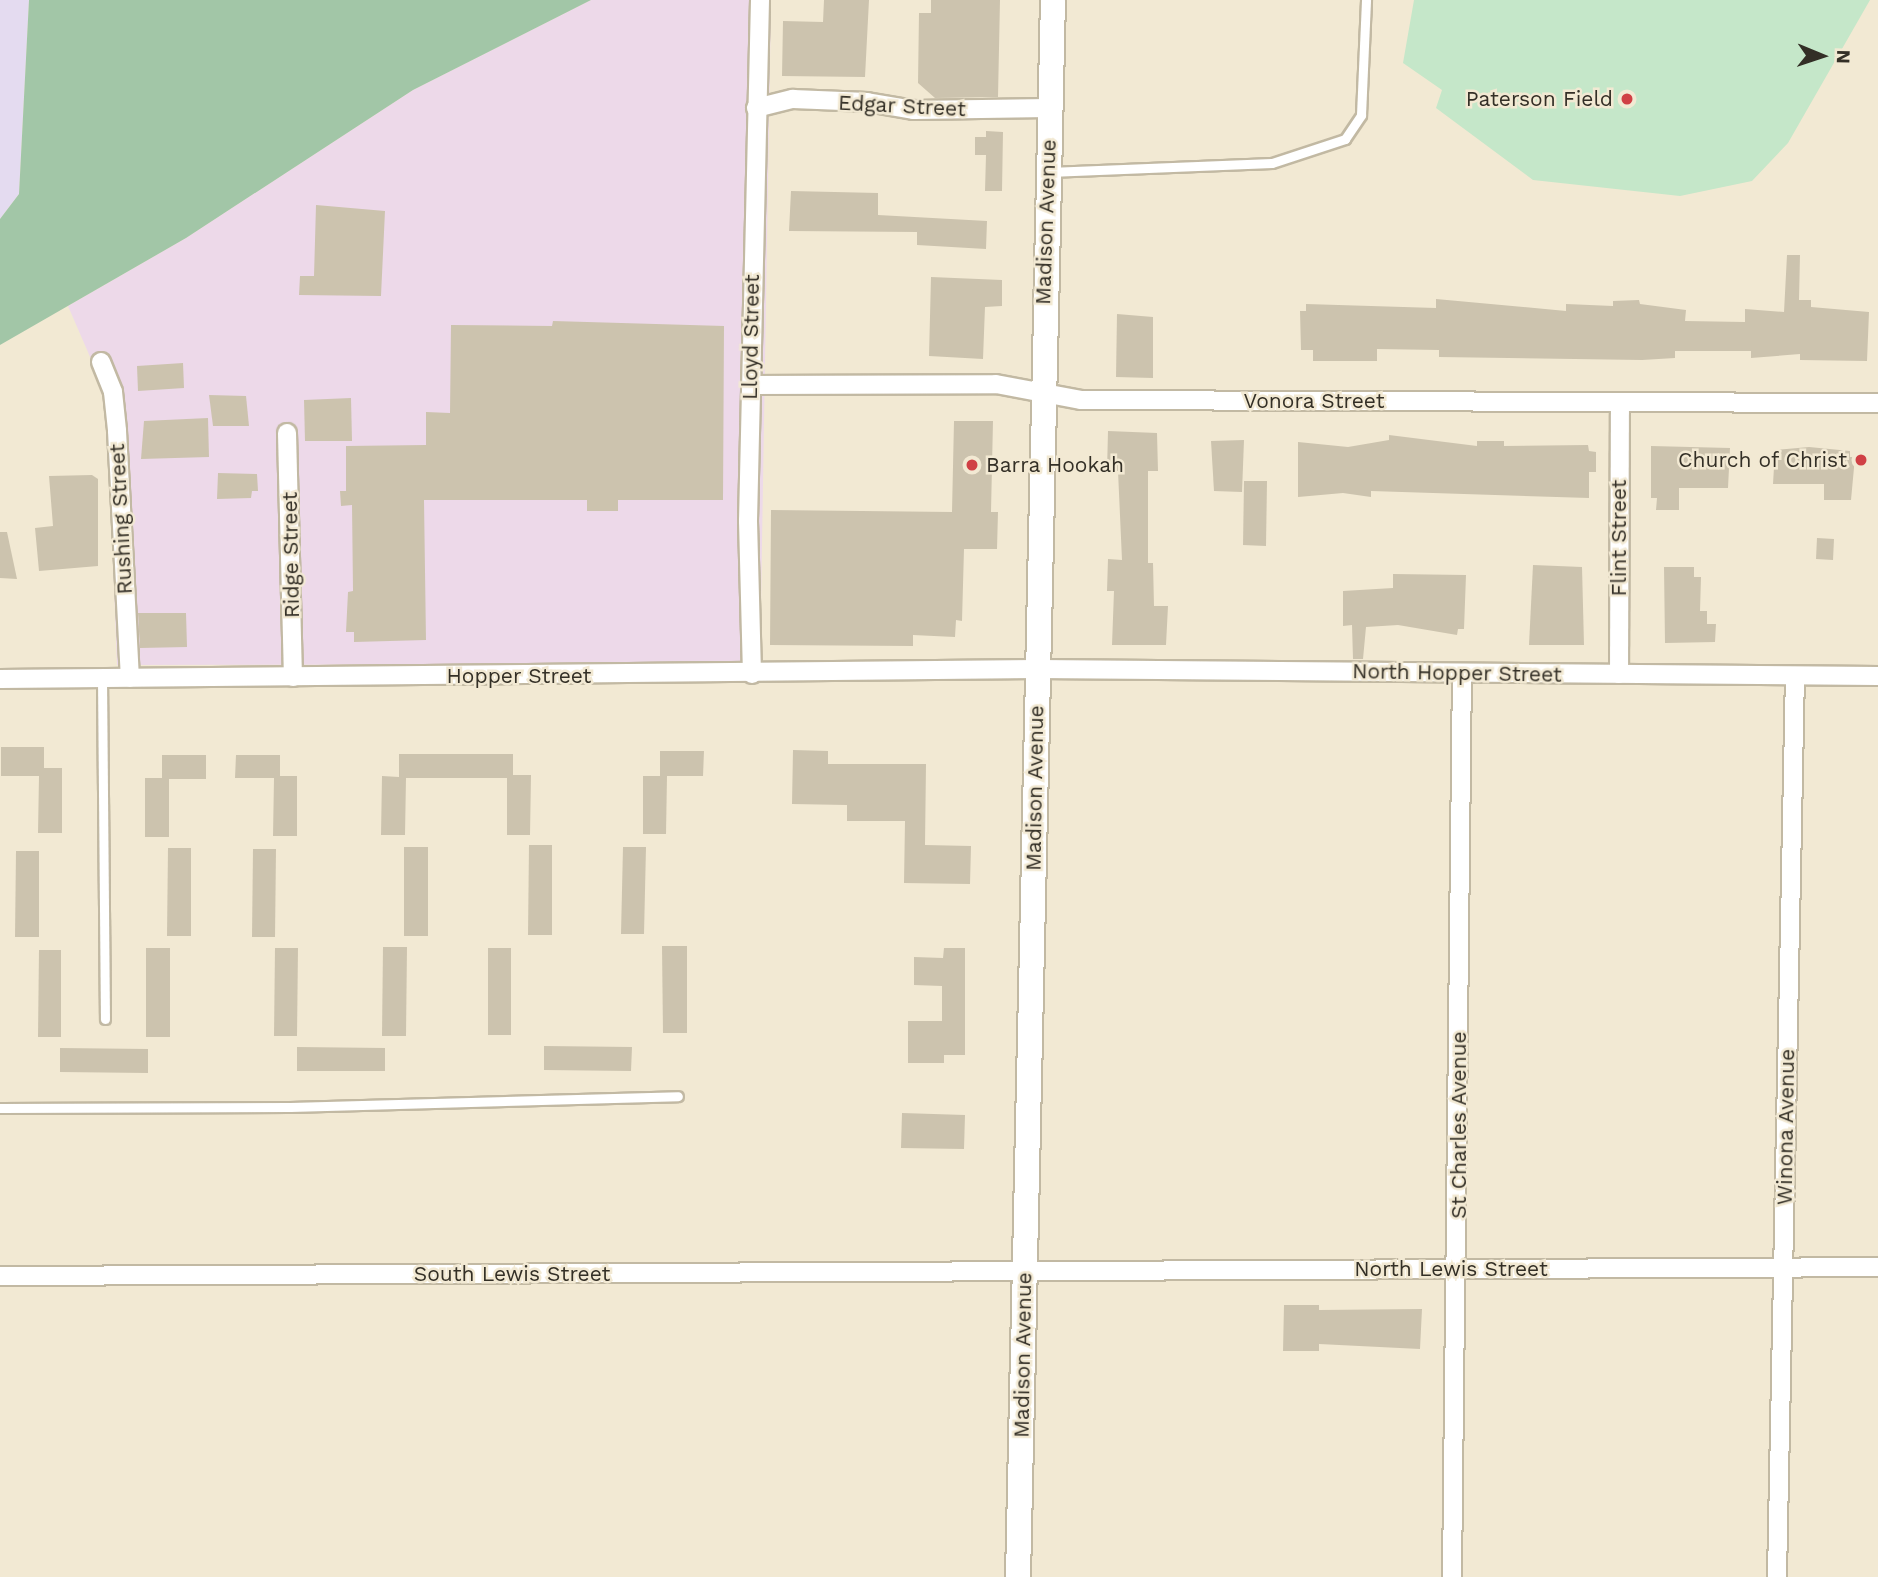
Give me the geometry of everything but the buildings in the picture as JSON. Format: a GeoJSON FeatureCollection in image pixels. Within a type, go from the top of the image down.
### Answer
{"type":"FeatureCollection","features":[{"type":"Feature","properties":{"kind":"main road","name":"Madison Avenue"},"geometry":{"type":"LineString","coordinates":[[1018,1577],[1041,392],[1054,0]]}},
{"type":"Feature","properties":{"kind":"street","name":"Lloyd Street"},"geometry":{"type":"LineString","coordinates":[[752,674],[748,547],[760,0]]}},
{"type":"Feature","properties":{"kind":"street","name":"Edgar Street"},"geometry":{"type":"LineString","coordinates":[[756,108],[793,99],[867,102],[914,110],[1049,108]]}},
{"type":"Feature","properties":{"kind":"street","name":"Rushing Street"},"geometry":{"type":"LineString","coordinates":[[101,362],[113,392],[117,431],[130,678]]}},
{"type":"Feature","properties":{"kind":"street","name":"Vonora Street"},"geometry":{"type":"LineString","coordinates":[[751,385],[996,384],[1082,400],[1878,403]]}},
{"type":"Feature","properties":{"kind":"street","name":"Flint Street"},"geometry":{"type":"LineString","coordinates":[[1619,674],[1620,402]]}},
{"type":"Feature","properties":{"kind":"street","name":"Ridge Street"},"geometry":{"type":"LineString","coordinates":[[287,433],[293,677]]}},
{"type":"Feature","properties":{"kind":"street","name":"Hopper Street"},"geometry":{"type":"LineString","coordinates":[[0,678],[752,674],[1037,669]]}},
{"type":"Feature","properties":{"kind":"street","name":"North Hopper Street"},"geometry":{"type":"LineString","coordinates":[[1037,669],[1878,676]]}},
{"type":"Feature","properties":{"kind":"street","name":"St Charles Avenue"},"geometry":{"type":"LineString","coordinates":[[1452,1577],[1458,1269],[1462,673]]}},
{"type":"Feature","properties":{"kind":"street","name":"Winona Avenue"},"geometry":{"type":"LineString","coordinates":[[1777,1577],[1795,676]]}},
{"type":"Feature","properties":{"kind":"street","name":"North Lewis Street"},"geometry":{"type":"LineString","coordinates":[[1025,1272],[1878,1267]]}},
{"type":"Feature","properties":{"kind":"street","name":"South Lewis Street"},"geometry":{"type":"LineString","coordinates":[[0,1276],[1025,1272]]}},
{"type":"Feature","properties":{"kind":"lane"},"geometry":{"type":"LineString","coordinates":[[1048,172],[1272,163],[1345,139],[1361,116],[1366,0]]}},
{"type":"Feature","properties":{"kind":"lane"},"geometry":{"type":"LineString","coordinates":[[102,678],[105,1019]]}},
{"type":"Feature","properties":{"kind":"lane"},"geometry":{"type":"LineString","coordinates":[[0,1108],[290,1107],[678,1096]]}},
{"type":"Feature","properties":{"kind":"shaded area"},"geometry":{"type":"Polygon","coordinates":[[[0,0],[29,0],[19,194],[0,219],[0,0]]]}},
{"type":"Feature","properties":{"kind":"shaded area"},"geometry":{"type":"Polygon","coordinates":[[[591,0],[771,0],[760,664],[117,665],[107,396],[68,306],[186,238],[413,90],[591,0]]]}},
{"type":"Feature","properties":{"kind":"green space"},"geometry":{"type":"Polygon","coordinates":[[[29,0],[591,0],[413,90],[186,238],[0,345],[0,219],[19,194],[29,0]]]}},
{"type":"Feature","properties":{"kind":"green space","name":"Paterson Field"},"geometry":{"type":"Polygon","coordinates":[[[1414,0],[1870,0],[1788,143],[1752,181],[1680,196],[1533,180],[1436,108],[1442,90],[1403,63],[1414,0]]]}},
{"type":"Feature","properties":{"kind":"place","name":"Paterson Field"},"geometry":{"type":"Point","coordinates":[1627,99]}},
{"type":"Feature","properties":{"kind":"place","name":"Church of Christ"},"geometry":{"type":"Point","coordinates":[1861,460]}},
{"type":"Feature","properties":{"kind":"place","name":"Barra Hookah"},"geometry":{"type":"Point","coordinates":[972,465]}}]}
